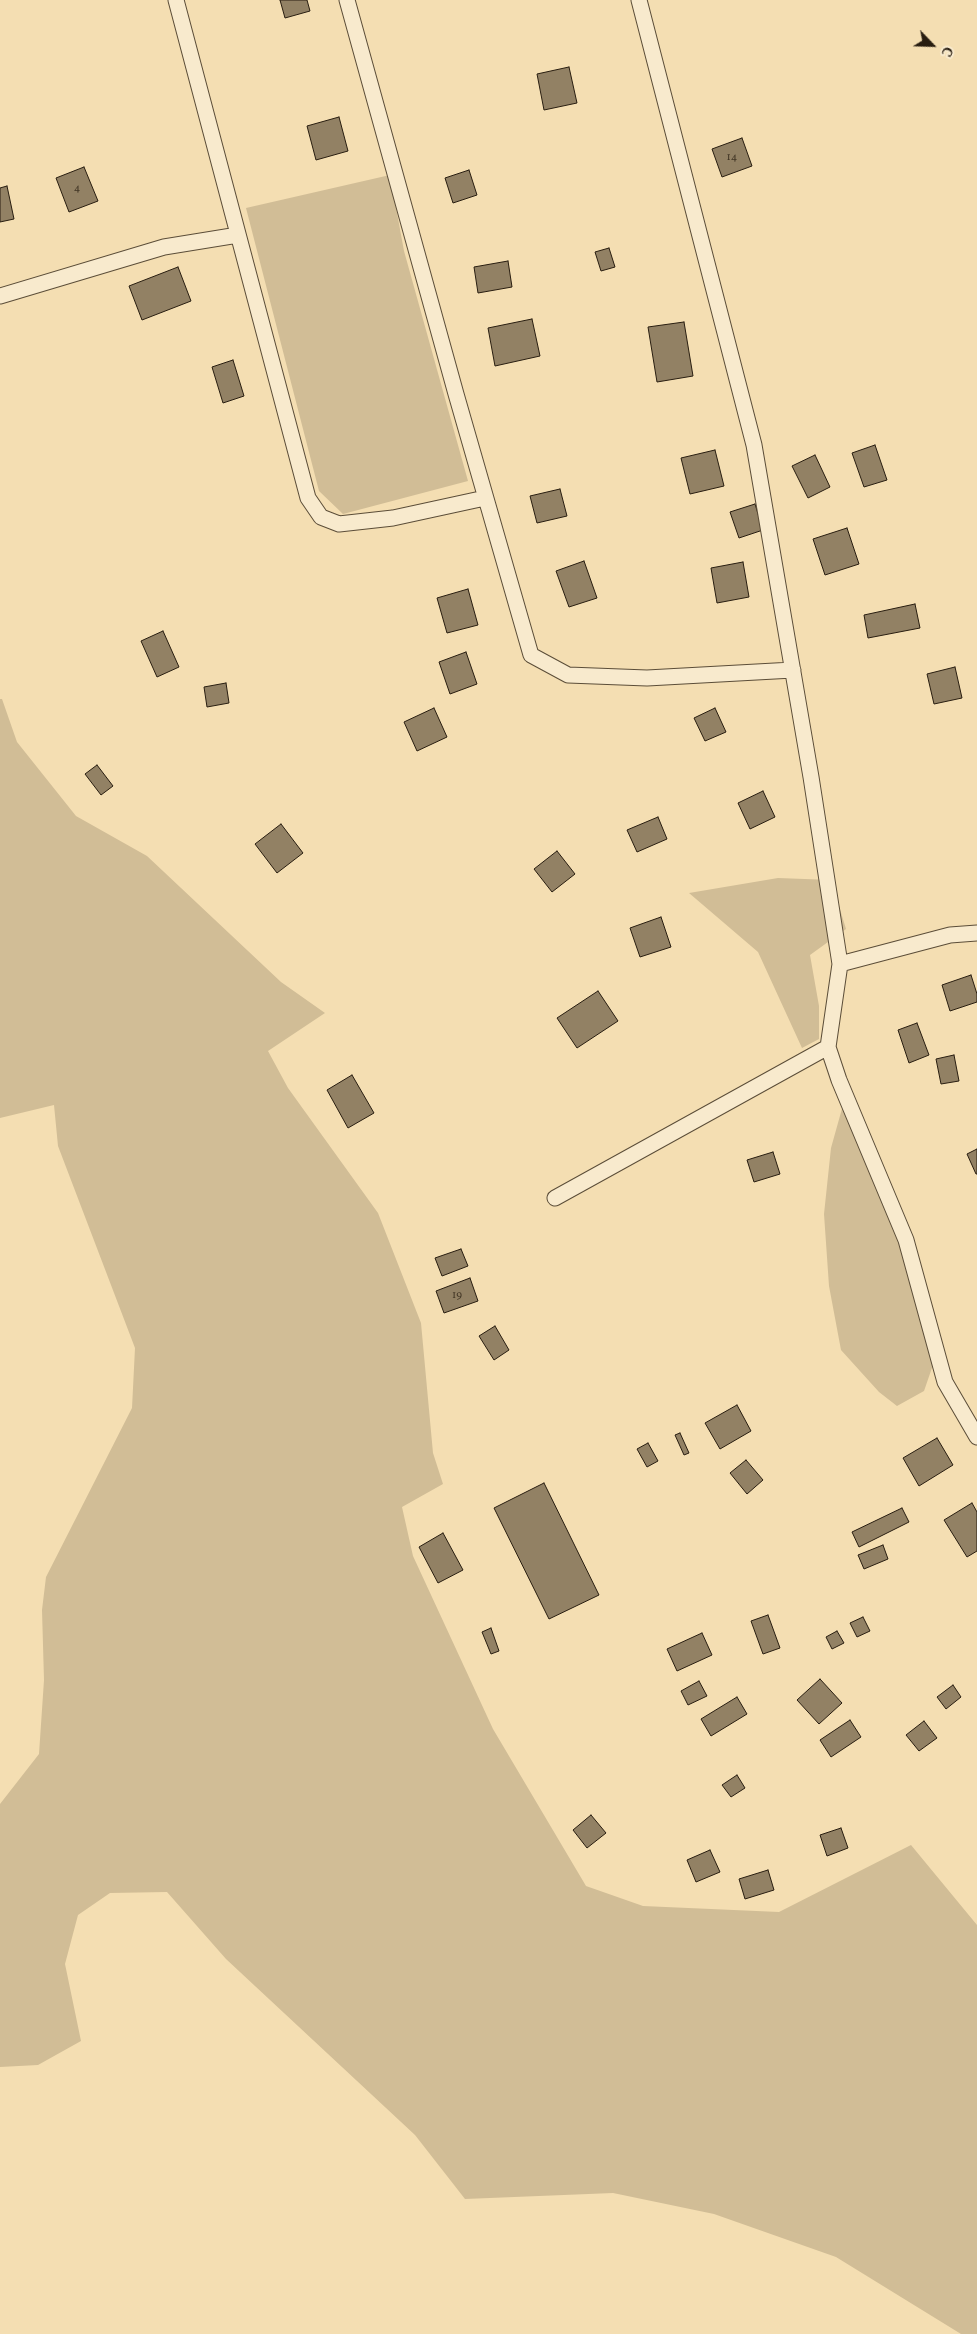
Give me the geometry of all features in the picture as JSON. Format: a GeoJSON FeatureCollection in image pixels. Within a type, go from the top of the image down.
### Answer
{"type":"FeatureCollection","features":[{"type":"Feature","properties":{"kind":"street"},"geometry":{"type":"LineString","coordinates":[[176,0],[308,498],[321,517],[340,524],[392,518],[486,498]]}},
{"type":"Feature","properties":{"kind":"street"},"geometry":{"type":"LineString","coordinates":[[347,0],[530,655],[568,675],[646,678],[792,670]]}},
{"type":"Feature","properties":{"kind":"street"},"geometry":{"type":"LineString","coordinates":[[639,0],[754,445],[840,964],[828,1047],[839,1080],[906,1240],[945,1382],[977,1437]]}},
{"type":"Feature","properties":{"kind":"street"},"geometry":{"type":"LineString","coordinates":[[0,296],[164,247],[238,235]]}},
{"type":"Feature","properties":{"kind":"street"},"geometry":{"type":"LineString","coordinates":[[840,964],[950,935],[977,933]]}},
{"type":"Feature","properties":{"kind":"street"},"geometry":{"type":"LineString","coordinates":[[555,1198],[828,1047]]}},
{"type":"Feature","properties":{"kind":"shaded area"},"geometry":{"type":"Polygon","coordinates":[[[390,175],[404,251],[468,481],[343,514],[319,491],[246,208],[390,175]]]}},
{"type":"Feature","properties":{"kind":"shaded area"},"geometry":{"type":"Polygon","coordinates":[[[0,699],[2,699],[17,742],[76,816],[147,856],[281,982],[325,1013],[268,1051],[288,1088],[378,1213],[421,1323],[433,1453],[443,1484],[402,1507],[413,1556],[493,1729],[586,1886],[643,1906],[779,1912],[911,1845],[977,1925],[977,2334],[961,2334],[836,2257],[714,2214],[613,2193],[465,2199],[415,2135],[226,1959],[167,1892],[110,1893],[78,1915],[65,1964],[81,2041],[38,2065],[0,2067],[0,1804],[39,1754],[44,1680],[42,1610],[46,1577],[132,1408],[135,1348],[58,1146],[54,1105],[0,1118],[0,699]]]}},
{"type":"Feature","properties":{"kind":"shaded area"},"geometry":{"type":"Polygon","coordinates":[[[778,878],[831,880],[846,929],[810,955],[819,1006],[819,1039],[802,1048],[758,952],[689,893],[778,878]]]}},
{"type":"Feature","properties":{"kind":"shaded area"},"geometry":{"type":"Polygon","coordinates":[[[843,1105],[888,1201],[933,1307],[934,1362],[924,1391],[897,1406],[879,1392],[841,1350],[829,1286],[824,1214],[831,1148],[843,1105]]]}},
{"type":"Feature","properties":{"kind":"building"},"geometry":{"type":"Polygon","coordinates":[[[280,0],[307,0],[310,11],[285,18],[280,0]]]}},
{"type":"Feature","properties":{"kind":"building"},"geometry":{"type":"Polygon","coordinates":[[[569,67],[577,103],[544,110],[537,74],[569,67]]]}},
{"type":"Feature","properties":{"kind":"building"},"geometry":{"type":"Polygon","coordinates":[[[339,117],[348,151],[316,160],[307,126],[339,117]]]}},
{"type":"Feature","properties":{"kind":"building"},"geometry":{"type":"Polygon","coordinates":[[[742,138],[752,166],[722,177],[712,149],[742,138]]]}},
{"type":"Feature","properties":{"kind":"building"},"geometry":{"type":"Polygon","coordinates":[[[84,167],[98,201],[69,212],[56,178],[84,167]]]}},
{"type":"Feature","properties":{"kind":"building"},"geometry":{"type":"Polygon","coordinates":[[[469,170],[477,195],[453,203],[445,178],[469,170]]]}},
{"type":"Feature","properties":{"kind":"building"},"geometry":{"type":"Polygon","coordinates":[[[7,186],[14,219],[0,222],[0,188],[7,186]]]}},
{"type":"Feature","properties":{"kind":"building"},"geometry":{"type":"Polygon","coordinates":[[[609,248],[615,267],[601,271],[595,252],[609,248]]]}},
{"type":"Feature","properties":{"kind":"building"},"geometry":{"type":"Polygon","coordinates":[[[508,261],[512,287],[478,293],[474,267],[508,261]]]}},
{"type":"Feature","properties":{"kind":"building"},"geometry":{"type":"Polygon","coordinates":[[[178,267],[191,301],[142,320],[129,286],[178,267]]]}},
{"type":"Feature","properties":{"kind":"building"},"geometry":{"type":"Polygon","coordinates":[[[532,319],[540,356],[495,366],[488,328],[532,319]]]}},
{"type":"Feature","properties":{"kind":"building"},"geometry":{"type":"Polygon","coordinates":[[[684,322],[693,376],[657,382],[648,327],[684,322]]]}},
{"type":"Feature","properties":{"kind":"building"},"geometry":{"type":"Polygon","coordinates":[[[233,360],[244,396],[223,403],[212,367],[233,360]]]}},
{"type":"Feature","properties":{"kind":"building"},"geometry":{"type":"Polygon","coordinates":[[[875,445],[887,480],[864,487],[852,453],[875,445]]]}},
{"type":"Feature","properties":{"kind":"building"},"geometry":{"type":"Polygon","coordinates":[[[715,450],[724,486],[690,494],[681,458],[715,450]]]}},
{"type":"Feature","properties":{"kind":"building"},"geometry":{"type":"Polygon","coordinates":[[[815,455],[830,487],[808,498],[792,466],[815,455]]]}},
{"type":"Feature","properties":{"kind":"building"},"geometry":{"type":"Polygon","coordinates":[[[560,489],[567,516],[537,523],[530,496],[560,489]]]}},
{"type":"Feature","properties":{"kind":"building"},"geometry":{"type":"Polygon","coordinates":[[[755,504],[763,530],[739,538],[730,512],[755,504]]]}},
{"type":"Feature","properties":{"kind":"building"},"geometry":{"type":"Polygon","coordinates":[[[847,528],[859,564],[825,575],[813,539],[847,528]]]}},
{"type":"Feature","properties":{"kind":"building"},"geometry":{"type":"Polygon","coordinates":[[[584,561],[597,598],[569,607],[556,571],[584,561]]]}},
{"type":"Feature","properties":{"kind":"building"},"geometry":{"type":"Polygon","coordinates":[[[743,562],[749,597],[717,603],[711,568],[743,562]]]}},
{"type":"Feature","properties":{"kind":"building"},"geometry":{"type":"Polygon","coordinates":[[[468,589],[478,625],[447,633],[437,598],[468,589]]]}},
{"type":"Feature","properties":{"kind":"building"},"geometry":{"type":"Polygon","coordinates":[[[915,604],[920,628],[868,638],[864,615],[915,604]]]}},
{"type":"Feature","properties":{"kind":"building"},"geometry":{"type":"Polygon","coordinates":[[[163,631],[179,667],[157,677],[141,641],[163,631]]]}},
{"type":"Feature","properties":{"kind":"building"},"geometry":{"type":"Polygon","coordinates":[[[466,652],[477,684],[450,694],[439,662],[466,652]]]}},
{"type":"Feature","properties":{"kind":"building"},"geometry":{"type":"Polygon","coordinates":[[[955,667],[962,698],[934,704],[927,674],[955,667]]]}},
{"type":"Feature","properties":{"kind":"building"},"geometry":{"type":"Polygon","coordinates":[[[226,683],[229,703],[207,707],[204,687],[226,683]]]}},
{"type":"Feature","properties":{"kind":"building"},"geometry":{"type":"Polygon","coordinates":[[[434,708],[447,737],[417,751],[404,722],[434,708]]]}},
{"type":"Feature","properties":{"kind":"building"},"geometry":{"type":"Polygon","coordinates":[[[715,708],[726,732],[705,741],[694,718],[715,708]]]}},
{"type":"Feature","properties":{"kind":"building"},"geometry":{"type":"Polygon","coordinates":[[[97,765],[113,786],[101,795],[85,774],[97,765]]]}},
{"type":"Feature","properties":{"kind":"building"},"geometry":{"type":"Polygon","coordinates":[[[763,791],[775,817],[750,829],[738,803],[763,791]]]}},
{"type":"Feature","properties":{"kind":"building"},"geometry":{"type":"Polygon","coordinates":[[[658,817],[667,839],[637,852],[627,830],[658,817]]]}},
{"type":"Feature","properties":{"kind":"building"},"geometry":{"type":"Polygon","coordinates":[[[281,824],[303,853],[277,873],[255,844],[281,824]]]}},
{"type":"Feature","properties":{"kind":"building"},"geometry":{"type":"Polygon","coordinates":[[[557,851],[575,874],[552,892],[534,869],[557,851]]]}},
{"type":"Feature","properties":{"kind":"building"},"geometry":{"type":"Polygon","coordinates":[[[661,917],[671,947],[640,957],[630,928],[661,917]]]}},
{"type":"Feature","properties":{"kind":"building"},"geometry":{"type":"Polygon","coordinates":[[[971,975],[977,994],[977,1002],[950,1011],[942,985],[971,975]]]}},
{"type":"Feature","properties":{"kind":"building"},"geometry":{"type":"Polygon","coordinates":[[[598,991],[618,1021],[577,1048],[557,1018],[598,991]]]}},
{"type":"Feature","properties":{"kind":"building"},"geometry":{"type":"Polygon","coordinates":[[[917,1023],[929,1055],[909,1063],[898,1030],[917,1023]]]}},
{"type":"Feature","properties":{"kind":"building"},"geometry":{"type":"Polygon","coordinates":[[[954,1055],[959,1081],[941,1084],[936,1059],[954,1055]]]}},
{"type":"Feature","properties":{"kind":"building"},"geometry":{"type":"Polygon","coordinates":[[[352,1075],[374,1113],[348,1128],[327,1090],[352,1075]]]}},
{"type":"Feature","properties":{"kind":"building"},"geometry":{"type":"Polygon","coordinates":[[[977,1149],[977,1174],[976,1174],[967,1154],[977,1149]]]}},
{"type":"Feature","properties":{"kind":"building"},"geometry":{"type":"Polygon","coordinates":[[[773,1152],[780,1174],[754,1182],[747,1160],[773,1152]]]}},
{"type":"Feature","properties":{"kind":"building"},"geometry":{"type":"Polygon","coordinates":[[[461,1249],[468,1266],[442,1276],[435,1258],[461,1249]]]}},
{"type":"Feature","properties":{"kind":"building"},"geometry":{"type":"Polygon","coordinates":[[[470,1278],[478,1301],[444,1313],[436,1291],[470,1278]]]}},
{"type":"Feature","properties":{"kind":"building"},"geometry":{"type":"Polygon","coordinates":[[[495,1326],[509,1350],[494,1360],[479,1336],[495,1326]]]}},
{"type":"Feature","properties":{"kind":"building"},"geometry":{"type":"Polygon","coordinates":[[[737,1405],[751,1431],[720,1449],[705,1423],[737,1405]]]}},
{"type":"Feature","properties":{"kind":"building"},"geometry":{"type":"Polygon","coordinates":[[[680,1433],[689,1453],[684,1455],[675,1435],[680,1433]]]}},
{"type":"Feature","properties":{"kind":"building"},"geometry":{"type":"Polygon","coordinates":[[[937,1438],[953,1465],[919,1486],[903,1458],[937,1438]]]}},
{"type":"Feature","properties":{"kind":"building"},"geometry":{"type":"Polygon","coordinates":[[[648,1443],[658,1461],[647,1467],[637,1449],[648,1443]]]}},
{"type":"Feature","properties":{"kind":"building"},"geometry":{"type":"Polygon","coordinates":[[[746,1460],[763,1480],[747,1494],[730,1473],[746,1460]]]}},
{"type":"Feature","properties":{"kind":"building"},"geometry":{"type":"Polygon","coordinates":[[[544,1483],[599,1595],[549,1619],[494,1508],[544,1483]]]}},
{"type":"Feature","properties":{"kind":"building"},"geometry":{"type":"Polygon","coordinates":[[[972,1503],[977,1512],[977,1551],[967,1557],[944,1520],[972,1503]]]}},
{"type":"Feature","properties":{"kind":"building"},"geometry":{"type":"Polygon","coordinates":[[[902,1508],[909,1522],[859,1547],[852,1532],[902,1508]]]}},
{"type":"Feature","properties":{"kind":"building"},"geometry":{"type":"Polygon","coordinates":[[[443,1533],[463,1570],[438,1583],[419,1547],[443,1533]]]}},
{"type":"Feature","properties":{"kind":"building"},"geometry":{"type":"Polygon","coordinates":[[[883,1545],[888,1559],[864,1569],[858,1555],[883,1545]]]}},
{"type":"Feature","properties":{"kind":"building"},"geometry":{"type":"Polygon","coordinates":[[[768,1615],[780,1648],[763,1654],[751,1621],[768,1615]]]}},
{"type":"Feature","properties":{"kind":"building"},"geometry":{"type":"Polygon","coordinates":[[[863,1617],[870,1631],[857,1637],[850,1623],[863,1617]]]}},
{"type":"Feature","properties":{"kind":"building"},"geometry":{"type":"Polygon","coordinates":[[[491,1628],[499,1651],[491,1654],[482,1632],[491,1628]]]}},
{"type":"Feature","properties":{"kind":"building"},"geometry":{"type":"Polygon","coordinates":[[[837,1631],[844,1643],[832,1649],[826,1637],[837,1631]]]}},
{"type":"Feature","properties":{"kind":"building"},"geometry":{"type":"Polygon","coordinates":[[[702,1633],[712,1655],[677,1671],[667,1649],[702,1633]]]}},
{"type":"Feature","properties":{"kind":"building"},"geometry":{"type":"Polygon","coordinates":[[[820,1679],[842,1703],[819,1724],[797,1700],[820,1679]]]}},
{"type":"Feature","properties":{"kind":"building"},"geometry":{"type":"Polygon","coordinates":[[[699,1681],[707,1696],[688,1705],[681,1691],[699,1681]]]}},
{"type":"Feature","properties":{"kind":"building"},"geometry":{"type":"Polygon","coordinates":[[[953,1685],[961,1697],[946,1709],[937,1697],[953,1685]]]}},
{"type":"Feature","properties":{"kind":"building"},"geometry":{"type":"Polygon","coordinates":[[[737,1697],[747,1714],[711,1736],[701,1719],[737,1697]]]}},
{"type":"Feature","properties":{"kind":"building"},"geometry":{"type":"Polygon","coordinates":[[[850,1720],[861,1737],[831,1757],[820,1740],[850,1720]]]}},
{"type":"Feature","properties":{"kind":"building"},"geometry":{"type":"Polygon","coordinates":[[[924,1721],[937,1738],[919,1751],[906,1735],[924,1721]]]}},
{"type":"Feature","properties":{"kind":"building"},"geometry":{"type":"Polygon","coordinates":[[[737,1775],[745,1788],[731,1797],[722,1785],[737,1775]]]}},
{"type":"Feature","properties":{"kind":"building"},"geometry":{"type":"Polygon","coordinates":[[[591,1815],[606,1833],[587,1848],[573,1830],[591,1815]]]}},
{"type":"Feature","properties":{"kind":"building"},"geometry":{"type":"Polygon","coordinates":[[[841,1828],[848,1848],[827,1856],[820,1835],[841,1828]]]}},
{"type":"Feature","properties":{"kind":"building"},"geometry":{"type":"Polygon","coordinates":[[[710,1850],[720,1872],[696,1882],[687,1860],[710,1850]]]}},
{"type":"Feature","properties":{"kind":"building"},"geometry":{"type":"Polygon","coordinates":[[[768,1870],[774,1890],[745,1899],[739,1879],[768,1870]]]}}]}
